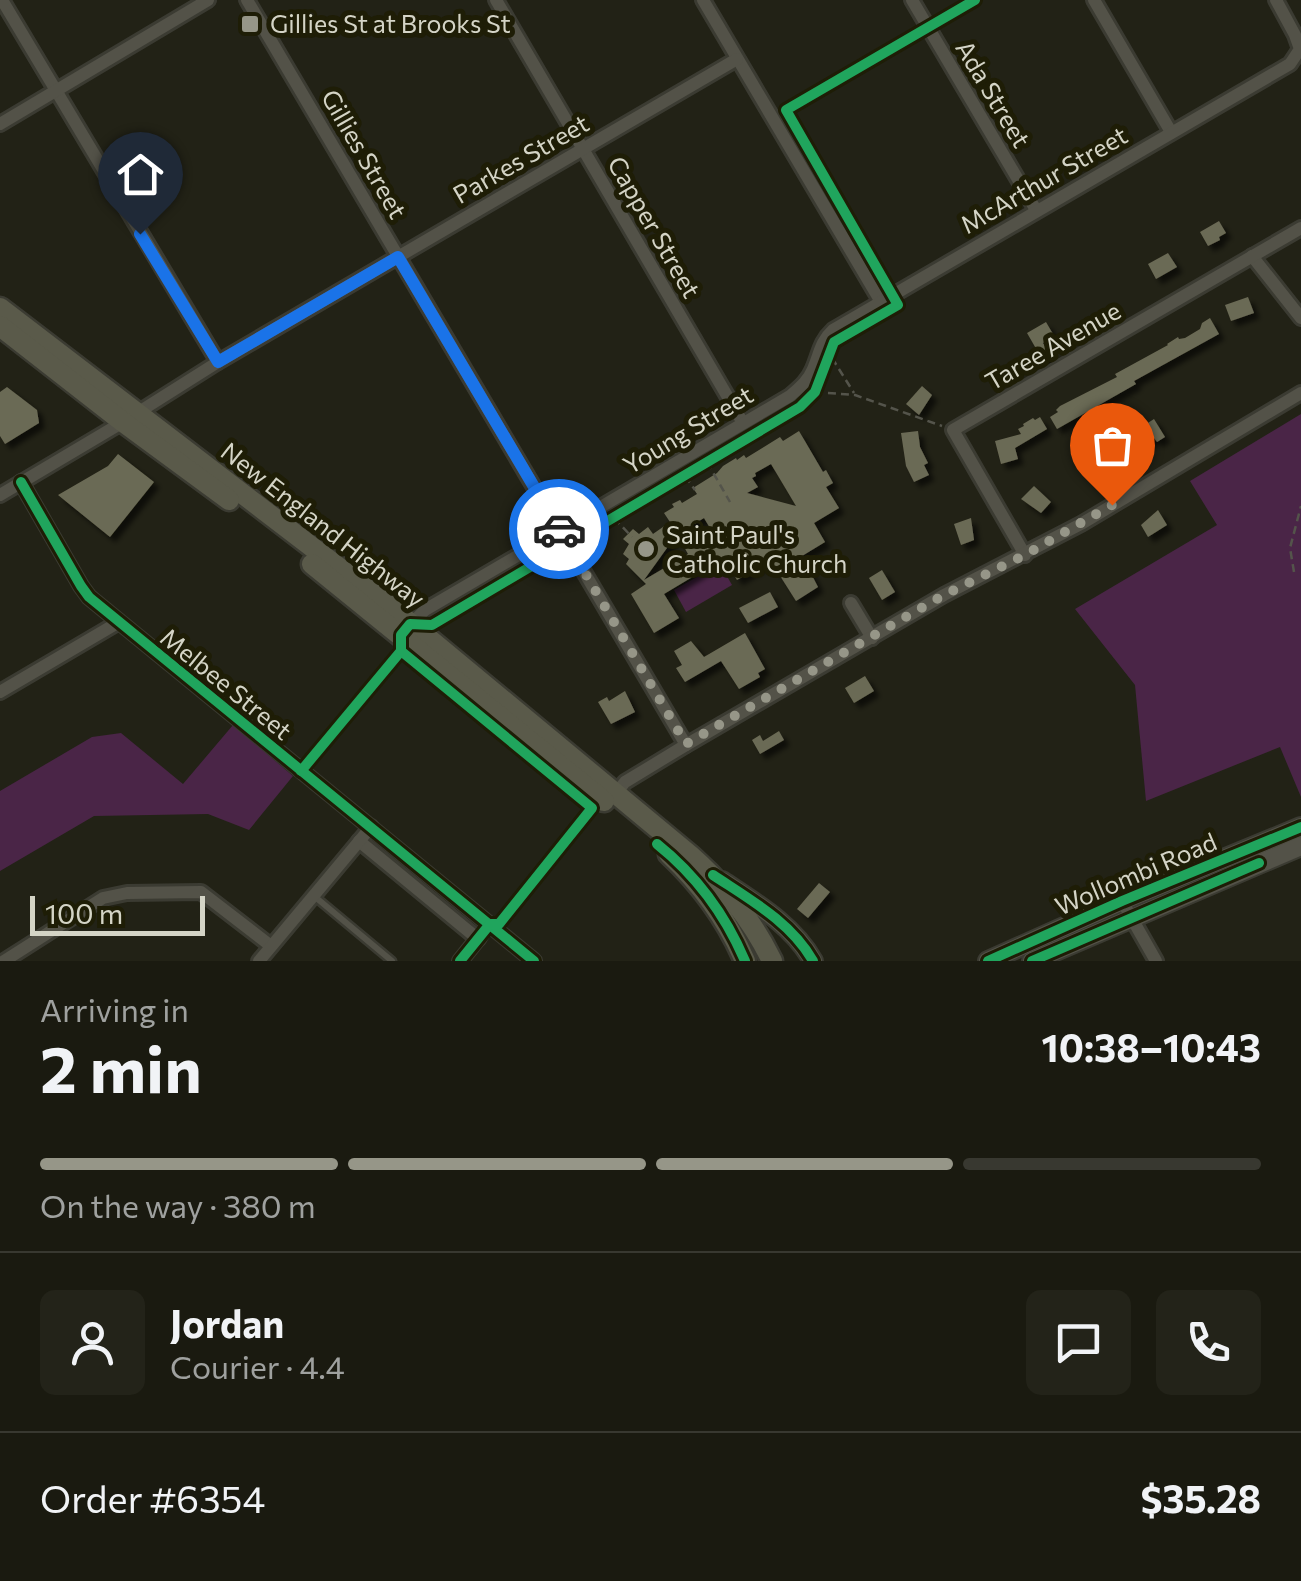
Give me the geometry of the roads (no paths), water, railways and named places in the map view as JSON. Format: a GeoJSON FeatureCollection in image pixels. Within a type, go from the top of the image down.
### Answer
{"type":"FeatureCollection","features":[{"type":"Feature","properties":{"kind":"highway","name":"New England Highway"},"geometry":{"type":"LineString","coordinates":[[0,308],[130,418]]}},
{"type":"Feature","properties":{"kind":"highway","name":"New England Highway"},"geometry":{"type":"LineString","coordinates":[[0,326],[130,418],[616,793],[713,875],[744,912],[772,961]]}},
{"type":"Feature","properties":{"kind":"highway","name":"New England Highway"},"geometry":{"type":"LineString","coordinates":[[406,630],[694,878],[717,907],[745,961]]}},
{"type":"Feature","properties":{"kind":"main road","name":"Wollombi Road"},"geometry":{"type":"LineString","coordinates":[[1032,961],[1126,909],[1301,827]]}},
{"type":"Feature","properties":{"kind":"main road","name":"Wollombi Road"},"geometry":{"type":"LineString","coordinates":[[988,961],[1301,846]]}},
{"type":"Feature","properties":{"kind":"main road"},"geometry":{"type":"LineString","coordinates":[[713,875],[795,935],[813,961]]}},
{"type":"Feature","properties":{"kind":"street"},"geometry":{"type":"LineString","coordinates":[[2,0],[218,362]]}},
{"type":"Feature","properties":{"kind":"street"},"geometry":{"type":"LineString","coordinates":[[0,124],[208,0]]}},
{"type":"Feature","properties":{"kind":"street","name":"Gillies Street"},"geometry":{"type":"LineString","coordinates":[[247,0],[686,744]]}},
{"type":"Feature","properties":{"kind":"street","name":"Capper Street"},"geometry":{"type":"LineString","coordinates":[[496,0],[743,423]]}},
{"type":"Feature","properties":{"kind":"street"},"geometry":{"type":"LineString","coordinates":[[702,0],[881,302]]}},
{"type":"Feature","properties":{"kind":"street","name":"Ada Street"},"geometry":{"type":"LineString","coordinates":[[912,0],[1036,210]]}},
{"type":"Feature","properties":{"kind":"street"},"geometry":{"type":"LineString","coordinates":[[1094,0],[1171,132]]}},
{"type":"Feature","properties":{"kind":"street","name":"McArthur Street"},"geometry":{"type":"LineString","coordinates":[[829,345],[834,330],[1290,64],[1300,49],[1276,0]]}},
{"type":"Feature","properties":{"kind":"street","name":"Parkes Street"},"geometry":{"type":"LineString","coordinates":[[0,495],[218,362],[737,59]]}},
{"type":"Feature","properties":{"kind":"street","name":"Taree Avenue"},"geometry":{"type":"LineString","coordinates":[[1025,555],[953,430],[1301,228]]}},
{"type":"Feature","properties":{"kind":"street"},"geometry":{"type":"LineString","coordinates":[[1252,256],[1301,318]]}},
{"type":"Feature","properties":{"kind":"street","name":"Young Street"},"geometry":{"type":"LineString","coordinates":[[406,630],[425,610],[790,396],[806,381],[829,345]]}},
{"type":"Feature","properties":{"kind":"street"},"geometry":{"type":"LineString","coordinates":[[616,793],[625,782],[686,744],[944,595],[1025,555],[1301,393]]}},
{"type":"Feature","properties":{"kind":"street","name":"Melbee Street"},"geometry":{"type":"LineString","coordinates":[[22,482],[89,596],[534,961]]}},
{"type":"Feature","properties":{"kind":"street"},"geometry":{"type":"LineString","coordinates":[[851,603],[872,638]]}},
{"type":"Feature","properties":{"kind":"street"},"geometry":{"type":"LineString","coordinates":[[0,692],[119,622]]}},
{"type":"Feature","properties":{"kind":"street"},"geometry":{"type":"LineString","coordinates":[[260,961],[370,826]]}},
{"type":"Feature","properties":{"kind":"street"},"geometry":{"type":"LineString","coordinates":[[359,841],[478,939]]}},
{"type":"Feature","properties":{"kind":"street"},"geometry":{"type":"LineString","coordinates":[[4,961],[104,898],[127,893],[201,892],[271,946]]}},
{"type":"Feature","properties":{"kind":"street"},"geometry":{"type":"LineString","coordinates":[[1126,909],[1156,961]]}},
{"type":"Feature","properties":{"kind":"street"},"geometry":{"type":"LineString","coordinates":[[460,961],[490,924]]}},
{"type":"Feature","properties":{"kind":"lane"},"geometry":{"type":"LineString","coordinates":[[313,896],[392,961]]}},
{"type":"Feature","properties":{"kind":"place","name":"Gillies St at Brooks St"},"geometry":{"type":"Point","coordinates":[250,24]}},
{"type":"Feature","properties":{"kind":"place","name":"Saint Paul's Catholic Church"},"geometry":{"type":"Point","coordinates":[646,549]}}]}
